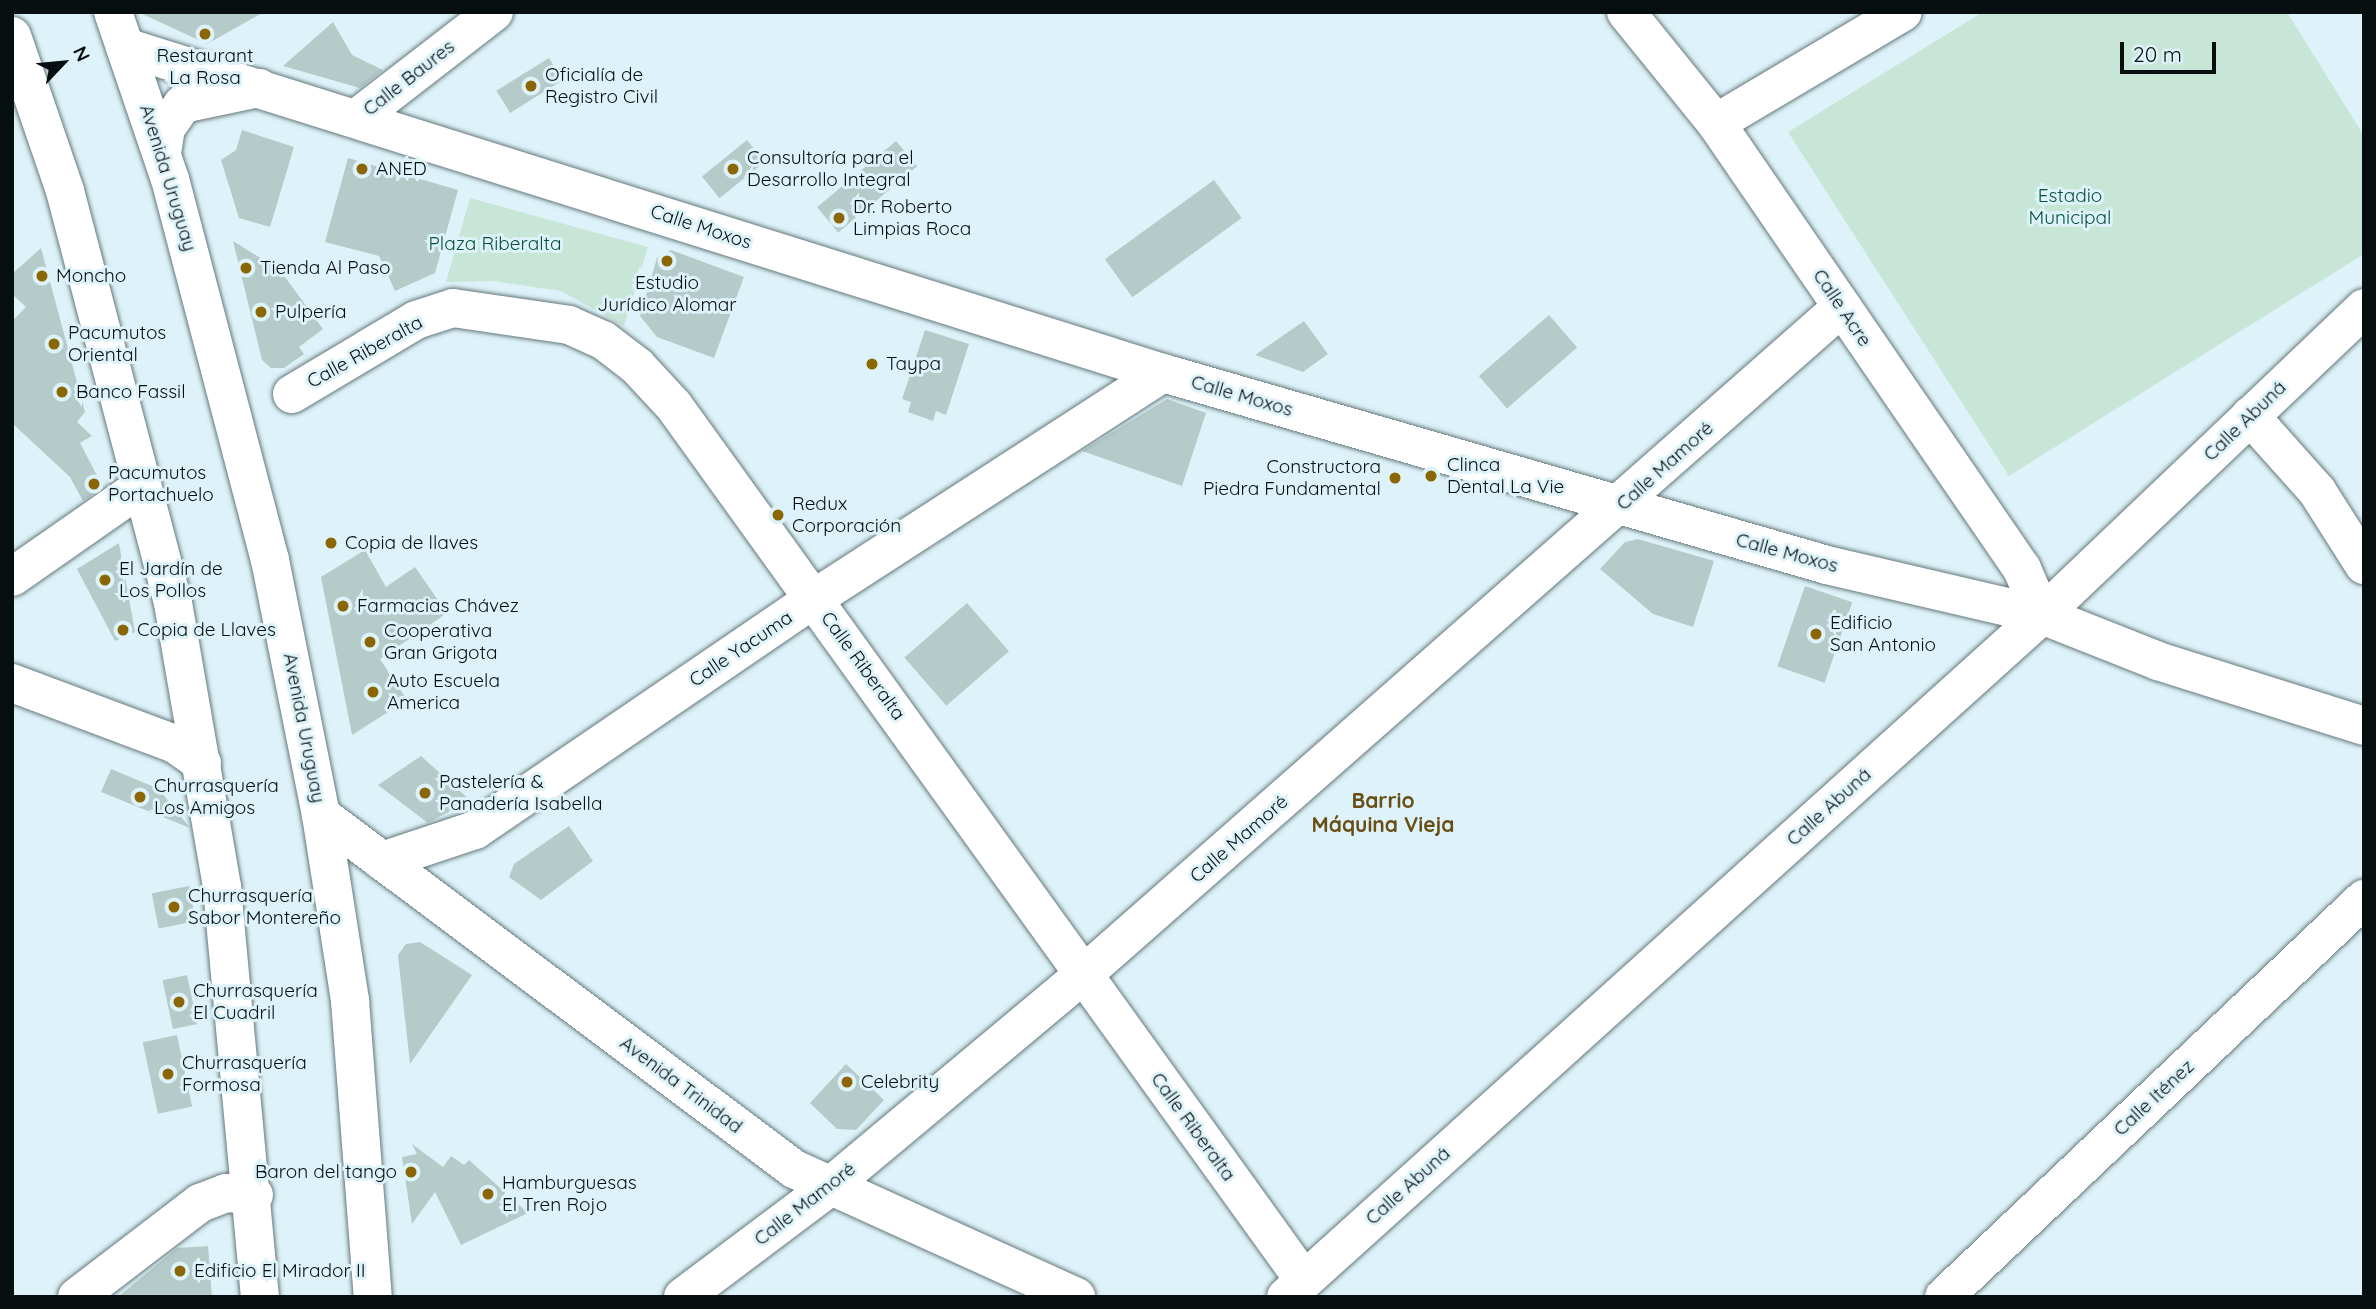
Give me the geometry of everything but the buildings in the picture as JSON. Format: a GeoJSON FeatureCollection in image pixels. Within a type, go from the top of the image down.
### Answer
{"type":"FeatureCollection","features":[{"type":"Feature","properties":{"kind":"street","name":"Calle Baures"},"geometry":{"type":"LineString","coordinates":[[356,118],[494,12]]}},
{"type":"Feature","properties":{"kind":"street","name":"Calle Acre"},"geometry":{"type":"LineString","coordinates":[[1626,12],[1716,124],[2022,569],[2042,615]]}},
{"type":"Feature","properties":{"kind":"street"},"geometry":{"type":"LineString","coordinates":[[1716,124],[1898,13]]}},
{"type":"Feature","properties":{"kind":"street","name":"Calle Moxos"},"geometry":{"type":"LineString","coordinates":[[119,29],[259,88],[1163,373],[1827,565],[2042,615],[2158,661],[2364,726]]}},
{"type":"Feature","properties":{"kind":"street","name":"Avenida Uruguay"},"geometry":{"type":"LineString","coordinates":[[119,29],[163,153],[239,426],[321,815],[350,1001],[373,1297]]}},
{"type":"Feature","properties":{"kind":"street"},"geometry":{"type":"LineString","coordinates":[[12,36],[65,191],[173,603],[222,888],[254,1195],[260,1297]]}},
{"type":"Feature","properties":{"kind":"street"},"geometry":{"type":"LineString","coordinates":[[163,153],[166,128],[183,104],[259,88]]}},
{"type":"Feature","properties":{"kind":"street","name":"Calle Mamoré"},"geometry":{"type":"LineString","coordinates":[[683,1297],[828,1188],[1084,974],[1619,507],[1842,307]]}},
{"type":"Feature","properties":{"kind":"street","name":"Calle Riberalta"},"geometry":{"type":"LineString","coordinates":[[292,394],[416,320],[453,308],[569,325],[603,340],[674,406],[815,598],[1084,974],[1295,1289]]}},
{"type":"Feature","properties":{"kind":"street","name":"Calle Abuná"},"geometry":{"type":"LineString","coordinates":[[1295,1289],[2042,615],[2364,308]]}},
{"type":"Feature","properties":{"kind":"street","name":"Calle Yacuma"},"geometry":{"type":"LineString","coordinates":[[382,862],[475,830],[815,598],[1163,373]]}},
{"type":"Feature","properties":{"kind":"street"},"geometry":{"type":"LineString","coordinates":[[2250,416],[2317,491],[2364,565]]}},
{"type":"Feature","properties":{"kind":"street"},"geometry":{"type":"LineString","coordinates":[[12,577],[141,487]]}},
{"type":"Feature","properties":{"kind":"street"},"geometry":{"type":"LineString","coordinates":[[12,682],[175,744],[202,763]]}},
{"type":"Feature","properties":{"kind":"street","name":"Avenida Trinidad"},"geometry":{"type":"LineString","coordinates":[[321,815],[794,1169],[828,1188],[1076,1297]]}},
{"type":"Feature","properties":{"kind":"street","name":"Calle Iténez"},"geometry":{"type":"LineString","coordinates":[[1944,1297],[2364,899]]}},
{"type":"Feature","properties":{"kind":"street"},"geometry":{"type":"LineString","coordinates":[[76,1297],[200,1203],[226,1193],[254,1195]]}},
{"type":"Feature","properties":{"kind":"green space","name":"Estadio Municipal"},"geometry":{"type":"Polygon","coordinates":[[[1983,12],[2287,12],[2364,136],[2364,254],[2009,476],[1788,132],[1983,12]]]}},
{"type":"Feature","properties":{"kind":"green space","name":"Plaza Riberalta"},"geometry":{"type":"Polygon","coordinates":[[[470,198],[648,247],[624,326],[561,291],[492,281],[446,282],[470,198]]]}},
{"type":"Feature","properties":{"kind":"place","name":"Restaurant La Rosa"},"geometry":{"type":"Point","coordinates":[205,34]}},
{"type":"Feature","properties":{"kind":"place","name":"Oficialía de Registro Civil"},"geometry":{"type":"Point","coordinates":[531,86]}},
{"type":"Feature","properties":{"kind":"place","name":"ANED"},"geometry":{"type":"Point","coordinates":[362,169]}},
{"type":"Feature","properties":{"kind":"place","name":"Consultoría para el Desarrollo Integral"},"geometry":{"type":"Point","coordinates":[733,169]}},
{"type":"Feature","properties":{"kind":"place","name":"Dr. Roberto Limpias Roca"},"geometry":{"type":"Point","coordinates":[839,218]}},
{"type":"Feature","properties":{"kind":"place","name":"Estudio Jurídico Alomar"},"geometry":{"type":"Point","coordinates":[667,261]}},
{"type":"Feature","properties":{"kind":"place","name":"Tienda Al Paso"},"geometry":{"type":"Point","coordinates":[246,268]}},
{"type":"Feature","properties":{"kind":"place","name":"Moncho"},"geometry":{"type":"Point","coordinates":[42,276]}},
{"type":"Feature","properties":{"kind":"place","name":"Pulpería"},"geometry":{"type":"Point","coordinates":[261,312]}},
{"type":"Feature","properties":{"kind":"place","name":"Pacumutos Oriental"},"geometry":{"type":"Point","coordinates":[54,344]}},
{"type":"Feature","properties":{"kind":"place","name":"Taypa"},"geometry":{"type":"Point","coordinates":[872,364]}},
{"type":"Feature","properties":{"kind":"place","name":"Banco Fassil"},"geometry":{"type":"Point","coordinates":[62,392]}},
{"type":"Feature","properties":{"kind":"place","name":"Clinca Dental La Vie"},"geometry":{"type":"Point","coordinates":[1431,476]}},
{"type":"Feature","properties":{"kind":"place","name":"Constructora Piedra Fundamental"},"geometry":{"type":"Point","coordinates":[1395,478]}},
{"type":"Feature","properties":{"kind":"place","name":"Pacumutos Portachuelo"},"geometry":{"type":"Point","coordinates":[94,484]}},
{"type":"Feature","properties":{"kind":"place","name":"Redux Corporación"},"geometry":{"type":"Point","coordinates":[778,515]}},
{"type":"Feature","properties":{"kind":"place","name":"Copia de llaves"},"geometry":{"type":"Point","coordinates":[331,543]}},
{"type":"Feature","properties":{"kind":"place","name":"El Jardín de Los Pollos"},"geometry":{"type":"Point","coordinates":[105,580]}},
{"type":"Feature","properties":{"kind":"place","name":"Farmacias Chávez"},"geometry":{"type":"Point","coordinates":[343,606]}},
{"type":"Feature","properties":{"kind":"place","name":"Copia de Llaves"},"geometry":{"type":"Point","coordinates":[123,630]}},
{"type":"Feature","properties":{"kind":"place","name":"Edificio San Antonio"},"geometry":{"type":"Point","coordinates":[1816,634]}},
{"type":"Feature","properties":{"kind":"place","name":"Cooperativa Gran Grigota"},"geometry":{"type":"Point","coordinates":[370,642]}},
{"type":"Feature","properties":{"kind":"place","name":"Auto Escuela America"},"geometry":{"type":"Point","coordinates":[373,692]}},
{"type":"Feature","properties":{"kind":"place","name":"Pastelería & Panadería Isabella"},"geometry":{"type":"Point","coordinates":[425,793]}},
{"type":"Feature","properties":{"kind":"place","name":"Churrasquería Los Amigos"},"geometry":{"type":"Point","coordinates":[140,797]}},
{"type":"Feature","properties":{"kind":"place","name":"Churrasquería Sabor Montereño"},"geometry":{"type":"Point","coordinates":[174,907]}},
{"type":"Feature","properties":{"kind":"place","name":"Churrasquería El Cuadril"},"geometry":{"type":"Point","coordinates":[179,1002]}},
{"type":"Feature","properties":{"kind":"place","name":"Churrasquería Formosa"},"geometry":{"type":"Point","coordinates":[168,1074]}},
{"type":"Feature","properties":{"kind":"place","name":"Celebrity"},"geometry":{"type":"Point","coordinates":[847,1082]}},
{"type":"Feature","properties":{"kind":"place","name":"Baron del tango"},"geometry":{"type":"Point","coordinates":[411,1172]}},
{"type":"Feature","properties":{"kind":"place","name":"Hamburguesas El Tren Rojo"},"geometry":{"type":"Point","coordinates":[488,1194]}},
{"type":"Feature","properties":{"kind":"place","name":"Edificio El Mirador II"},"geometry":{"type":"Point","coordinates":[180,1271]}},
{"type":"Feature","properties":{"kind":"district","name":"Barrio Máquina Vieja"},"geometry":{"type":"Point","coordinates":[1383,812]}}]}
